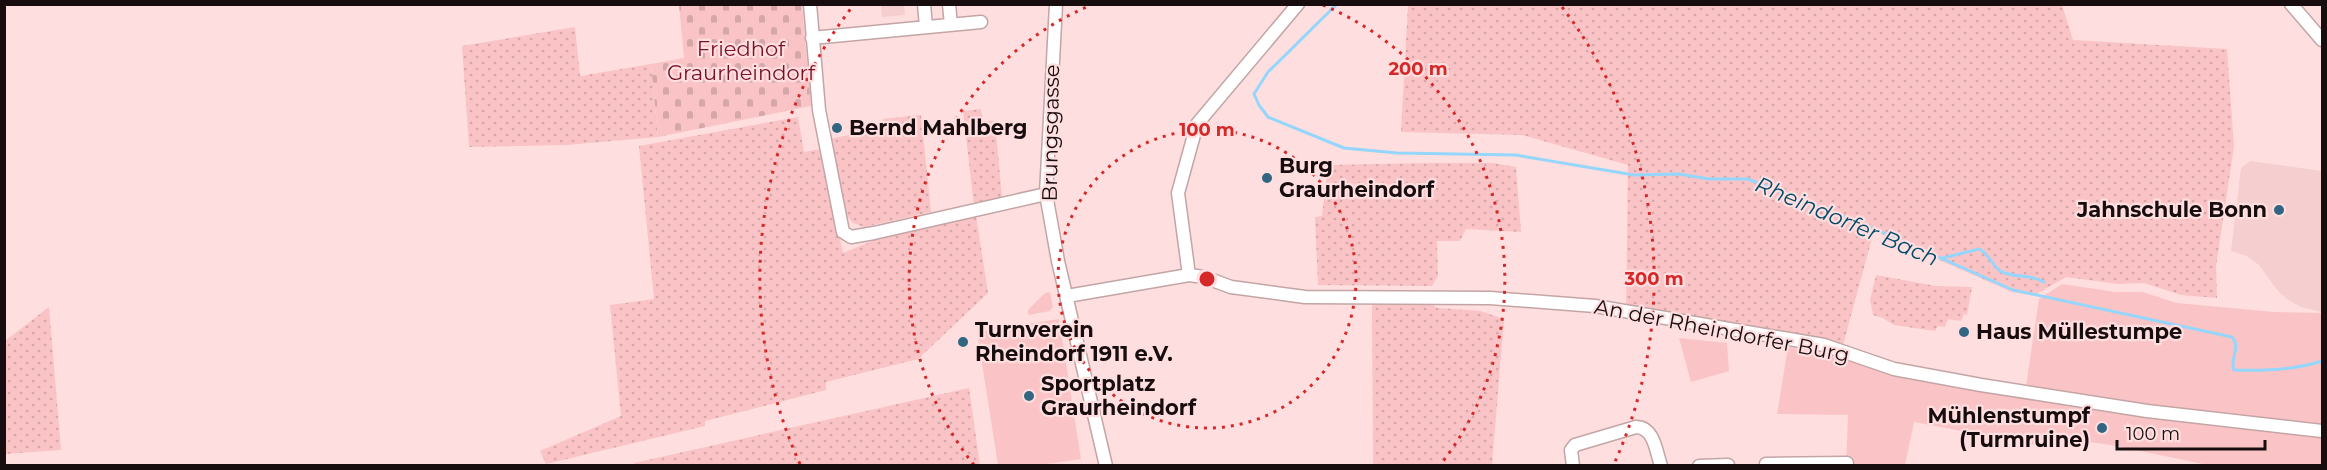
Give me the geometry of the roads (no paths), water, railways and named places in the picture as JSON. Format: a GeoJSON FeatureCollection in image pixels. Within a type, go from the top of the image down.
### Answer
{"type":"FeatureCollection","features":[{"type":"Feature","properties":{"kind":"street"},"geometry":{"type":"LineString","coordinates":[[810,4],[819,110],[843,232],[851,237],[1046,194]]}},
{"type":"Feature","properties":{"kind":"street"},"geometry":{"type":"LineString","coordinates":[[924,4],[926,27]]}},
{"type":"Feature","properties":{"kind":"street"},"geometry":{"type":"LineString","coordinates":[[949,4],[951,25]]}},
{"type":"Feature","properties":{"kind":"street","name":"Brungsgasse"},"geometry":{"type":"LineString","coordinates":[[1056,4],[1046,194],[1054,245],[1106,465]]}},
{"type":"Feature","properties":{"kind":"street"},"geometry":{"type":"LineString","coordinates":[[1190,275],[1178,193],[1197,124],[1298,4]]}},
{"type":"Feature","properties":{"kind":"street"},"geometry":{"type":"LineString","coordinates":[[2291,4],[2322,40]]}},
{"type":"Feature","properties":{"kind":"street"},"geometry":{"type":"LineString","coordinates":[[812,38],[981,22]]}},
{"type":"Feature","properties":{"kind":"street","name":"An der Rheindorfer Burg"},"geometry":{"type":"LineString","coordinates":[[1067,296],[1190,275],[1204,277],[1231,287],[1305,297],[1490,298],[1595,306],[1824,345],[1894,369],[1982,385],[2168,414],[2322,431]]}},
{"type":"Feature","properties":{"kind":"street"},"geometry":{"type":"LineString","coordinates":[[1573,465],[1571,450],[1575,446],[1636,427],[1644,427],[1650,433],[1661,465]]}},
{"type":"Feature","properties":{"kind":"street"},"geometry":{"type":"LineString","coordinates":[[1766,464],[1847,464]]}},
{"type":"Feature","properties":{"kind":"street"},"geometry":{"type":"LineString","coordinates":[[1699,465],[1722,465]]}},
{"type":"Feature","properties":{"kind":"waterway","name":"Rheindorfer Bach"},"geometry":{"type":"LineString","coordinates":[[1337,4],[1268,72],[1254,94],[1268,117],[1344,148],[1397,153],[1515,155],[1634,175],[1679,174],[1709,179],[1748,179],[1877,230],[2013,290],[2232,337],[2236,345],[2234,370],[2278,369],[2322,361]]}},
{"type":"Feature","properties":{"kind":"waterway"},"geometry":{"type":"LineString","coordinates":[[1943,258],[1979,249],[2002,272],[2044,282]]}},
{"type":"Feature","properties":{"kind":"place","name":"Bernd Mahlberg"},"geometry":{"type":"Point","coordinates":[837,128]}},
{"type":"Feature","properties":{"kind":"place","name":"Burg Graurheindorf"},"geometry":{"type":"Point","coordinates":[1267,178]}},
{"type":"Feature","properties":{"kind":"place","name":"Jahnschule Bonn"},"geometry":{"type":"Point","coordinates":[2279,210]}},
{"type":"Feature","properties":{"kind":"place","name":"Haus Müllestumpe"},"geometry":{"type":"Point","coordinates":[1964,332]}},
{"type":"Feature","properties":{"kind":"place","name":"Turnverein Rheindorf 1911 e.V."},"geometry":{"type":"Point","coordinates":[963,342]}},
{"type":"Feature","properties":{"kind":"place","name":"Sportplatz Graurheindorf"},"geometry":{"type":"Point","coordinates":[1029,396]}},
{"type":"Feature","properties":{"kind":"place","name":"Mühlenstumpf (Turmruine)"},"geometry":{"type":"Point","coordinates":[2102,428]}},
{"type":"Feature","properties":{"kind":"park label","name":"Friedhof Graurheindorf"},"geometry":{"type":"Point","coordinates":[741,61]}}]}
